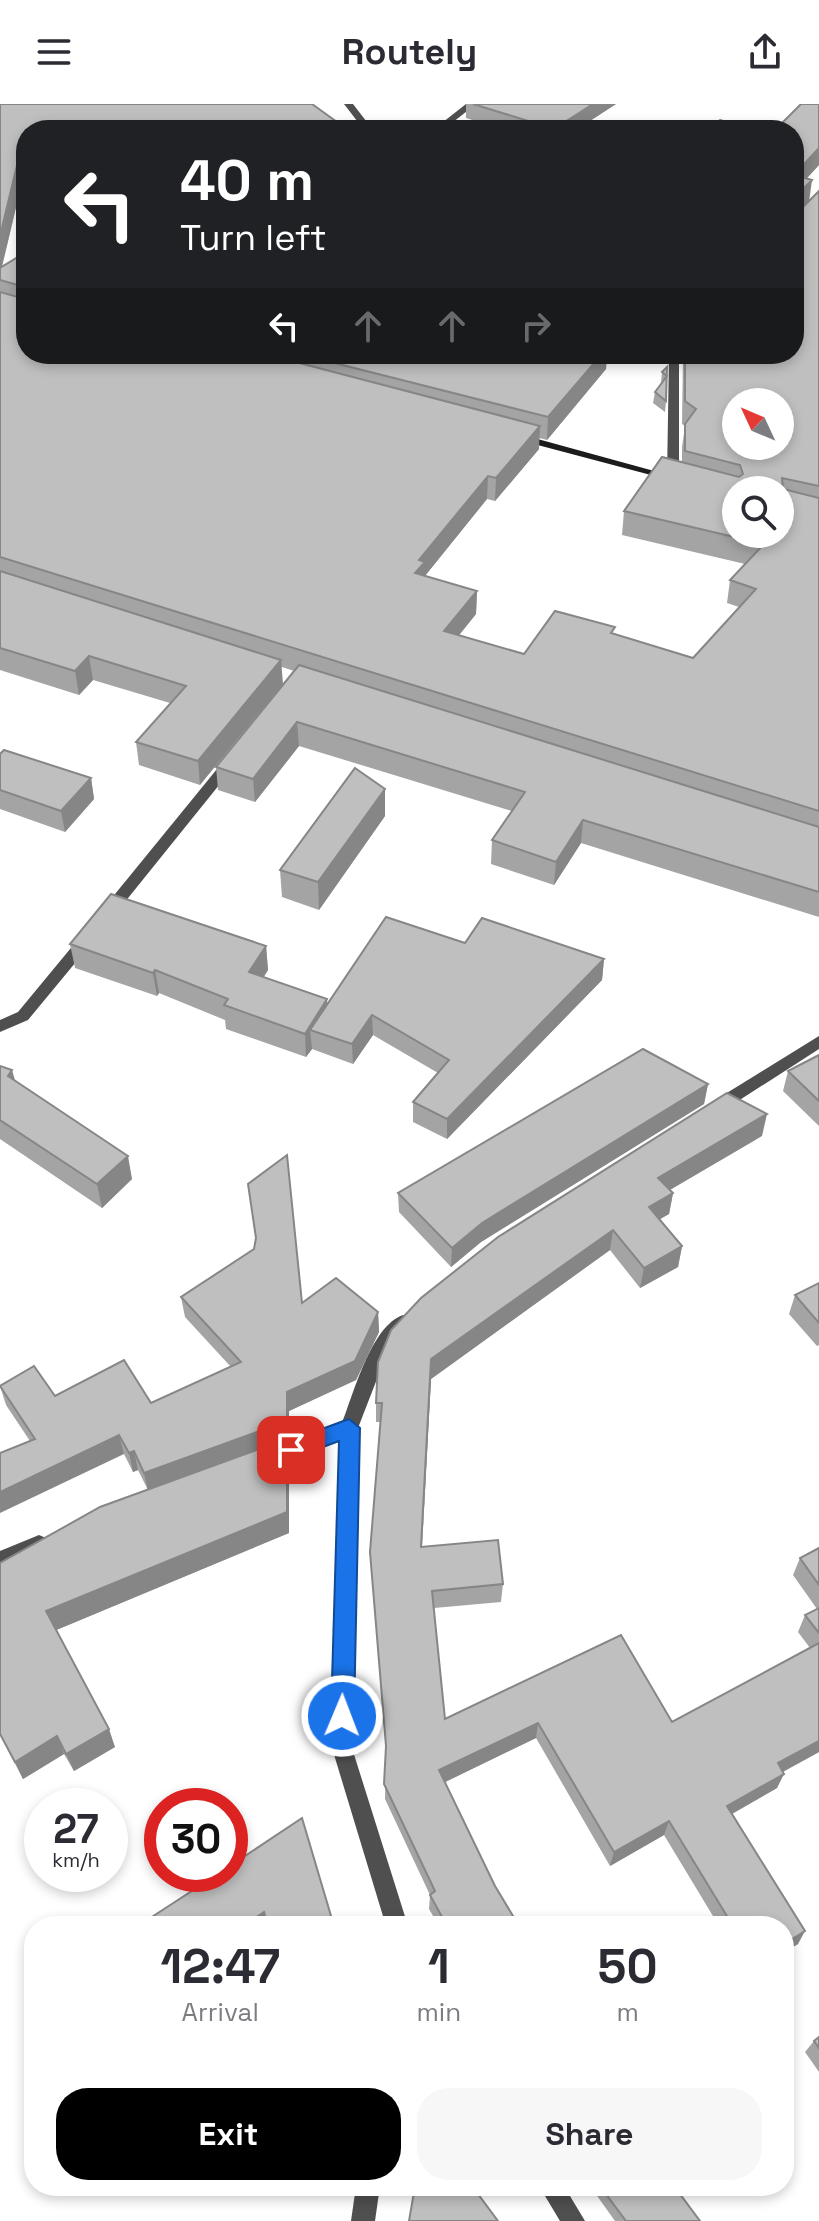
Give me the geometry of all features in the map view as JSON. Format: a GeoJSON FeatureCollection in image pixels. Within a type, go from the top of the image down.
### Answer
{"type":"FeatureCollection","features":[{"type":"Feature","properties":{"kind":"main road"},"geometry":{"type":"LineString","coordinates":[[504,433],[686,481]]}},
{"type":"Feature","properties":{"kind":"street"},"geometry":{"type":"LineString","coordinates":[[348,104],[361,120]]}},
{"type":"Feature","properties":{"kind":"street"},"geometry":{"type":"LineString","coordinates":[[450,120],[472,104]]}},
{"type":"Feature","properties":{"kind":"street"},"geometry":{"type":"LineString","coordinates":[[673,478],[677,364]]}},
{"type":"Feature","properties":{"kind":"street"},"geometry":{"type":"LineString","coordinates":[[0,1026],[23,1016],[38,999],[236,754]]}},
{"type":"Feature","properties":{"kind":"street"},"geometry":{"type":"LineString","coordinates":[[700,1117],[819,1042]]}},
{"type":"Feature","properties":{"kind":"street"},"geometry":{"type":"LineString","coordinates":[[394,1916],[342,1748],[349,1428],[382,1344],[413,1311]]}},
{"type":"Feature","properties":{"kind":"street"},"geometry":{"type":"LineString","coordinates":[[247,1466],[349,1428]]}},
{"type":"Feature","properties":{"kind":"street"},"geometry":{"type":"LineString","coordinates":[[0,1560],[58,1536]]}},
{"type":"Feature","properties":{"kind":"street"},"geometry":{"type":"LineString","coordinates":[[363,2221],[367,2196]]}},
{"type":"Feature","properties":{"kind":"street"},"geometry":{"type":"LineString","coordinates":[[557,2196],[573,2221]]}},
{"type":"Feature","properties":{"kind":"building"},"geometry":{"type":"Polygon","coordinates":[[[0,104],[312,104],[334,120],[16,120],[16,169],[0,236],[0,104]]]}},
{"type":"Feature","properties":{"kind":"building"},"geometry":{"type":"Polygon","coordinates":[[[473,104],[593,104],[568,120],[525,120],[473,104]]]}},
{"type":"Feature","properties":{"kind":"building"},"geometry":{"type":"Polygon","coordinates":[[[801,104],[819,104],[819,148],[804,164],[804,120],[785,120],[801,104]]]}},
{"type":"Feature","properties":{"kind":"building"},"geometry":{"type":"Polygon","coordinates":[[[804,178],[812,180],[804,188],[804,178]]]}},
{"type":"Feature","properties":{"kind":"building"},"geometry":{"type":"Polygon","coordinates":[[[819,191],[819,486],[794,481],[794,476],[740,476],[743,474],[740,465],[685,451],[685,424],[696,409],[685,401],[685,364],[804,364],[804,206],[819,191]]]}},
{"type":"Feature","properties":{"kind":"building"},"geometry":{"type":"Polygon","coordinates":[[[16,258],[16,284],[0,280],[0,268],[16,258]]]}},
{"type":"Feature","properties":{"kind":"building"},"geometry":{"type":"Polygon","coordinates":[[[0,292],[16,297],[16,364],[303,364],[540,426],[496,478],[488,476],[419,560],[425,562],[415,573],[477,591],[444,631],[524,654],[555,611],[615,627],[611,633],[693,658],[756,589],[730,580],[760,548],[794,548],[794,492],[819,498],[819,811],[0,557],[0,292]]]}},
{"type":"Feature","properties":{"kind":"building"},"geometry":{"type":"Polygon","coordinates":[[[339,364],[593,364],[548,417],[339,364]]]}},
{"type":"Feature","properties":{"kind":"building"},"geometry":{"type":"Polygon","coordinates":[[[667,376],[666,401],[655,392],[667,376]]]}},
{"type":"Feature","properties":{"kind":"building"},"geometry":{"type":"Polygon","coordinates":[[[662,457],[735,476],[722,476],[722,534],[624,511],[662,457]]]}},
{"type":"Feature","properties":{"kind":"building"},"geometry":{"type":"Polygon","coordinates":[[[0,571],[281,660],[198,761],[136,742],[186,686],[89,656],[75,671],[0,648],[0,571]]]}},
{"type":"Feature","properties":{"kind":"building"},"geometry":{"type":"Polygon","coordinates":[[[299,665],[819,827],[819,892],[583,820],[556,862],[492,840],[525,792],[297,722],[253,779],[216,767],[299,665]]]}},
{"type":"Feature","properties":{"kind":"building"},"geometry":{"type":"Polygon","coordinates":[[[4,750],[91,778],[61,811],[0,790],[0,754],[4,750]]]}},
{"type":"Feature","properties":{"kind":"building"},"geometry":{"type":"Polygon","coordinates":[[[355,768],[385,789],[318,882],[280,870],[355,768]]]}},
{"type":"Feature","properties":{"kind":"building"},"geometry":{"type":"Polygon","coordinates":[[[111,894],[266,946],[249,972],[327,999],[305,1034],[224,1005],[228,999],[155,970],[153,973],[70,944],[111,894]]]}},
{"type":"Feature","properties":{"kind":"building"},"geometry":{"type":"Polygon","coordinates":[[[386,917],[465,943],[482,918],[604,959],[447,1119],[413,1102],[449,1060],[372,1015],[352,1044],[310,1030],[386,917]]]}},
{"type":"Feature","properties":{"kind":"building"},"geometry":{"type":"Polygon","coordinates":[[[643,1049],[708,1084],[482,1223],[452,1248],[398,1193],[643,1049]]]}},
{"type":"Feature","properties":{"kind":"building"},"geometry":{"type":"Polygon","coordinates":[[[819,1055],[819,1101],[788,1071],[819,1055]]]}},
{"type":"Feature","properties":{"kind":"building"},"geometry":{"type":"Polygon","coordinates":[[[0,1066],[12,1070],[8,1076],[128,1156],[97,1184],[0,1120],[0,1066]]]}},
{"type":"Feature","properties":{"kind":"building"},"geometry":{"type":"Polygon","coordinates":[[[727,1093],[767,1114],[658,1178],[673,1193],[649,1207],[682,1246],[644,1268],[613,1230],[431,1359],[421,1547],[498,1540],[503,1584],[432,1591],[445,1719],[621,1635],[672,1722],[819,1643],[819,1741],[778,1763],[784,1774],[727,1806],[805,1931],[794,1938],[794,1916],[727,1916],[669,1821],[614,1852],[538,1723],[439,1770],[495,1886],[513,1916],[442,1916],[430,1895],[435,1891],[384,1784],[386,1746],[370,1552],[382,1403],[376,1403],[378,1362],[391,1330],[421,1298],[498,1237],[727,1093]]]}},
{"type":"Feature","properties":{"kind":"building"},"geometry":{"type":"Polygon","coordinates":[[[287,1155],[302,1303],[336,1278],[378,1312],[355,1361],[287,1392],[287,1421],[144,1473],[134,1451],[129,1453],[119,1435],[0,1492],[0,1453],[35,1439],[0,1386],[34,1366],[55,1396],[124,1360],[151,1403],[241,1362],[181,1297],[254,1249],[256,1238],[248,1184],[287,1155]]]}},
{"type":"Feature","properties":{"kind":"building"},"geometry":{"type":"Polygon","coordinates":[[[819,1283],[819,1323],[795,1295],[819,1283]]]}},
{"type":"Feature","properties":{"kind":"building"},"geometry":{"type":"Polygon","coordinates":[[[287,1439],[287,1512],[46,1611],[109,1729],[66,1754],[57,1736],[15,1762],[0,1734],[0,1563],[100,1507],[287,1439]]]}},
{"type":"Feature","properties":{"kind":"building"},"geometry":{"type":"Polygon","coordinates":[[[819,1548],[819,1585],[800,1558],[819,1548]]]}},
{"type":"Feature","properties":{"kind":"building"},"geometry":{"type":"Polygon","coordinates":[[[819,1608],[819,1633],[805,1615],[819,1608]]]}},
{"type":"Feature","properties":{"kind":"building"},"geometry":{"type":"Polygon","coordinates":[[[302,1818],[331,1916],[265,1916],[264,1912],[258,1916],[153,1916],[190,1892],[248,1892],[248,1854],[302,1818]]]}},
{"type":"Feature","properties":{"kind":"building"},"geometry":{"type":"Polygon","coordinates":[[[413,2196],[479,2196],[498,2221],[409,2221],[413,2196]]]}},
{"type":"Feature","properties":{"kind":"building"},"geometry":{"type":"Polygon","coordinates":[[[607,2196],[681,2196],[700,2221],[626,2221],[607,2196]]]}},
{"type":"Feature","properties":{"kind":"route"},"geometry":{"type":"LineString","coordinates":[[291,1450],[349,1428],[342,1716]]}}]}
